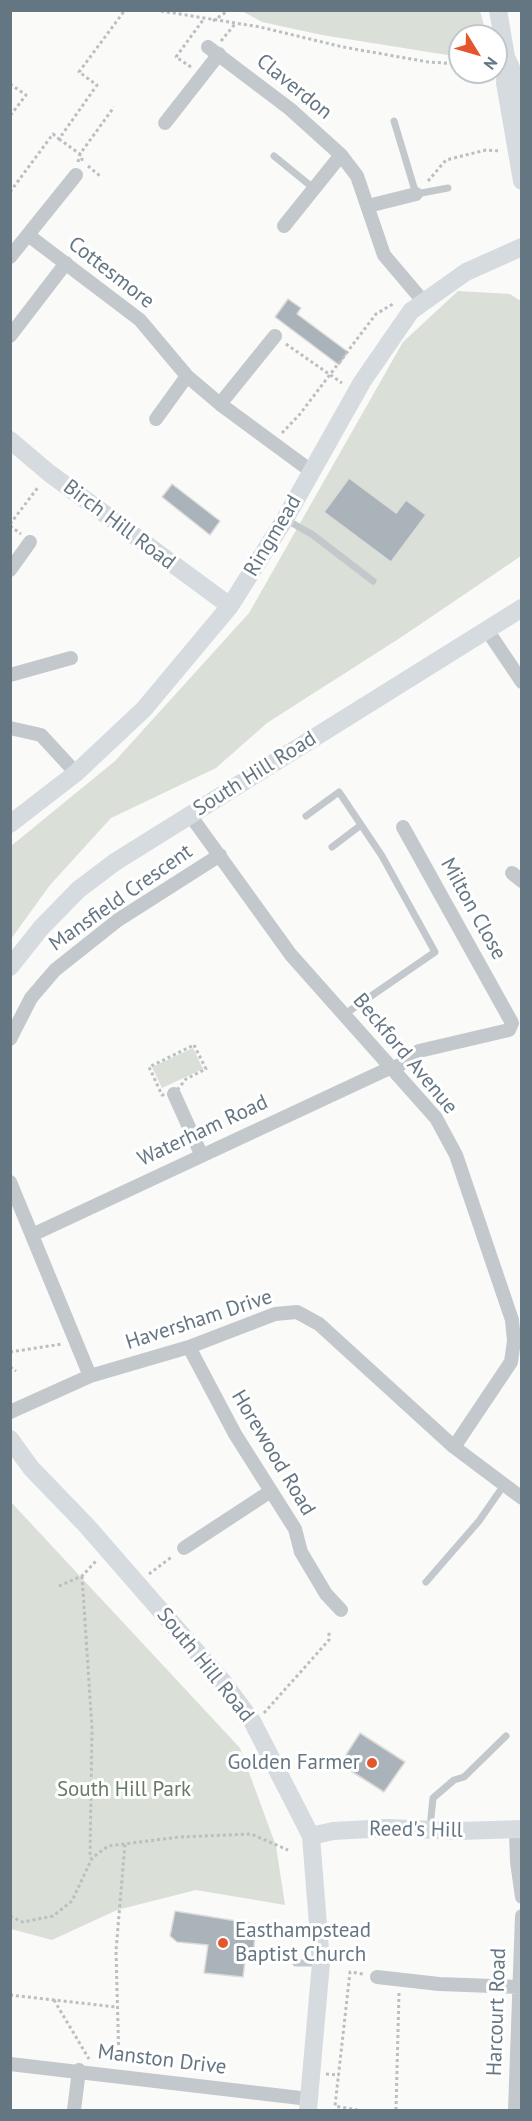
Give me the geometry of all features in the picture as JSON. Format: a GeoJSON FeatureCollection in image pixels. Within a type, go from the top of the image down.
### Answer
{"type":"FeatureCollection","features":[{"type":"Feature","properties":{"kind":"street"},"geometry":{"type":"LineString","coordinates":[[165,123],[203,75],[213,51]]}},
{"type":"Feature","properties":{"kind":"street","name":"Claverdon"},"geometry":{"type":"LineString","coordinates":[[213,51],[290,109],[340,155],[357,176],[384,255],[423,301]]}},
{"type":"Feature","properties":{"kind":"street"},"geometry":{"type":"LineString","coordinates":[[508,61],[516,78],[522,108]]}},
{"type":"Feature","properties":{"kind":"street"},"geometry":{"type":"LineString","coordinates":[[505,84],[522,181]]}},
{"type":"Feature","properties":{"kind":"street"},"geometry":{"type":"LineString","coordinates":[[284,226],[312,187],[340,155]]}},
{"type":"Feature","properties":{"kind":"street"},"geometry":{"type":"LineString","coordinates":[[10,257],[76,175]]}},
{"type":"Feature","properties":{"kind":"street"},"geometry":{"type":"LineString","coordinates":[[368,206],[416,194]]}},
{"type":"Feature","properties":{"kind":"street","name":"Cottesmore"},"geometry":{"type":"LineString","coordinates":[[28,235],[140,320],[187,376],[220,404],[312,471]]}},
{"type":"Feature","properties":{"kind":"street","name":"Ringmead"},"geometry":{"type":"LineString","coordinates":[[10,824],[76,773],[144,709],[230,606],[285,519],[387,343],[423,301],[466,272],[513,255],[522,247]]}},
{"type":"Feature","properties":{"kind":"street"},"geometry":{"type":"LineString","coordinates":[[10,336],[66,263]]}},
{"type":"Feature","properties":{"kind":"street"},"geometry":{"type":"LineString","coordinates":[[220,404],[275,336]]}},
{"type":"Feature","properties":{"kind":"street"},"geometry":{"type":"LineString","coordinates":[[156,419],[187,376]]}},
{"type":"Feature","properties":{"kind":"street","name":"Birch Hill Road"},"geometry":{"type":"LineString","coordinates":[[10,440],[50,473],[230,606]]}},
{"type":"Feature","properties":{"kind":"street"},"geometry":{"type":"LineString","coordinates":[[10,570],[30,542]]}},
{"type":"Feature","properties":{"kind":"street","name":"South Hill Road"},"geometry":{"type":"LineString","coordinates":[[10,967],[41,928],[78,890],[114,862],[522,608]]}},
{"type":"Feature","properties":{"kind":"street"},"geometry":{"type":"LineString","coordinates":[[487,630],[522,682]]}},
{"type":"Feature","properties":{"kind":"street"},"geometry":{"type":"LineString","coordinates":[[10,675],[71,658]]}},
{"type":"Feature","properties":{"kind":"street"},"geometry":{"type":"LineString","coordinates":[[10,728],[41,735],[76,773]]}},
{"type":"Feature","properties":{"kind":"street","name":"Beckford Avenue"},"geometry":{"type":"LineString","coordinates":[[190,815],[291,955],[436,1118],[456,1155],[512,1320],[514,1341],[511,1362],[454,1447]]}},
{"type":"Feature","properties":{"kind":"street","name":"Milton Close"},"geometry":{"type":"LineString","coordinates":[[393,1068],[419,1051],[509,1030],[512,1023],[403,827]]}},
{"type":"Feature","properties":{"kind":"street","name":"Mansfield Crescent"},"geometry":{"type":"LineString","coordinates":[[10,1039],[31,998],[55,970],[118,920],[220,855]]}},
{"type":"Feature","properties":{"kind":"street","name":"Waterham Road"},"geometry":{"type":"LineString","coordinates":[[32,1235],[201,1154],[393,1068]]}},
{"type":"Feature","properties":{"kind":"street"},"geometry":{"type":"LineString","coordinates":[[174,1094],[201,1154]]}},
{"type":"Feature","properties":{"kind":"street"},"geometry":{"type":"LineString","coordinates":[[10,1182],[90,1376]]}},
{"type":"Feature","properties":{"kind":"street","name":"Haversham Drive"},"geometry":{"type":"LineString","coordinates":[[10,1412],[90,1376],[189,1347],[275,1314],[297,1312],[319,1324],[454,1447],[522,1498]]}},
{"type":"Feature","properties":{"kind":"street","name":"Horewood Road"},"geometry":{"type":"LineString","coordinates":[[189,1347],[235,1434],[295,1529],[301,1552],[326,1594],[341,1610]]}},
{"type":"Feature","properties":{"kind":"street","name":"South Hill Road"},"geometry":{"type":"LineString","coordinates":[[10,1439],[45,1483],[137,1582],[223,1682],[252,1722],[279,1768],[311,1836],[321,1963],[308,2105]]}},
{"type":"Feature","properties":{"kind":"street"},"geometry":{"type":"LineString","coordinates":[[184,1548],[271,1491]]}},
{"type":"Feature","properties":{"kind":"street","name":"Reed's Hill"},"geometry":{"type":"LineString","coordinates":[[311,1836],[333,1830],[430,1828],[519,1830]]}},
{"type":"Feature","properties":{"kind":"street"},"geometry":{"type":"LineString","coordinates":[[519,1830],[517,1862],[522,1897]]}},
{"type":"Feature","properties":{"kind":"street","name":"Harcourt Road"},"geometry":{"type":"LineString","coordinates":[[515,2110],[520,2023],[522,1916]]}},
{"type":"Feature","properties":{"kind":"street"},"geometry":{"type":"LineString","coordinates":[[377,1977],[519,1987]]}},
{"type":"Feature","properties":{"kind":"street","name":"Manston Drive"},"geometry":{"type":"LineString","coordinates":[[10,2064],[84,2065],[308,2105]]}},
{"type":"Feature","properties":{"kind":"street"},"geometry":{"type":"LineString","coordinates":[[74,2110],[84,2065]]}},
{"type":"Feature","properties":{"kind":"lane"},"geometry":{"type":"LineString","coordinates":[[394,121],[416,194],[448,188]]}},
{"type":"Feature","properties":{"kind":"lane"},"geometry":{"type":"LineString","coordinates":[[274,156],[312,187]]}},
{"type":"Feature","properties":{"kind":"lane"},"geometry":{"type":"LineString","coordinates":[[285,519],[313,535],[373,581]]}},
{"type":"Feature","properties":{"kind":"lane"},"geometry":{"type":"LineString","coordinates":[[306,816],[339,792],[382,856],[435,951],[345,1014]]}},
{"type":"Feature","properties":{"kind":"lane"},"geometry":{"type":"LineString","coordinates":[[332,847],[361,825]]}},
{"type":"Feature","properties":{"kind":"lane"},"geometry":{"type":"LineString","coordinates":[[426,1582],[479,1521],[504,1485]]}},
{"type":"Feature","properties":{"kind":"lane"},"geometry":{"type":"LineString","coordinates":[[430,1828],[433,1798],[448,1785],[464,1777],[506,1736]]}},
{"type":"Feature","properties":{"kind":"lane"},"geometry":{"type":"LineString","coordinates":[[296,1963],[321,1963]]}},
{"type":"Feature","properties":{"kind":"path"},"geometry":{"type":"LineString","coordinates":[[55,10],[64,10]]}},
{"type":"Feature","properties":{"kind":"path"},"geometry":{"type":"LineString","coordinates":[[60,139],[97,86],[79,72],[125,10]]}},
{"type":"Feature","properties":{"kind":"path"},"geometry":{"type":"LineString","coordinates":[[155,10],[428,62],[448,63]]}},
{"type":"Feature","properties":{"kind":"path"},"geometry":{"type":"LineString","coordinates":[[213,21],[230,10]]}},
{"type":"Feature","properties":{"kind":"path"},"geometry":{"type":"LineString","coordinates":[[203,20],[176,57],[203,75]]}},
{"type":"Feature","properties":{"kind":"path"},"geometry":{"type":"LineString","coordinates":[[213,51],[235,24]]}},
{"type":"Feature","properties":{"kind":"path"},"geometry":{"type":"LineString","coordinates":[[10,84],[26,95],[10,116]]}},
{"type":"Feature","properties":{"kind":"path"},"geometry":{"type":"LineString","coordinates":[[76,175],[80,154],[114,106]]}},
{"type":"Feature","properties":{"kind":"path"},"geometry":{"type":"LineString","coordinates":[[10,192],[53,134],[80,154],[82,162],[100,176]]}},
{"type":"Feature","properties":{"kind":"path"},"geometry":{"type":"LineString","coordinates":[[416,194],[446,160],[486,150],[505,152]]}},
{"type":"Feature","properties":{"kind":"path"},"geometry":{"type":"LineString","coordinates":[[273,444],[330,375],[376,314],[393,304]]}},
{"type":"Feature","properties":{"kind":"path"},"geometry":{"type":"LineString","coordinates":[[275,336],[344,384]]}},
{"type":"Feature","properties":{"kind":"path"},"geometry":{"type":"LineString","coordinates":[[10,524],[50,473]]}},
{"type":"Feature","properties":{"kind":"path"},"geometry":{"type":"LineString","coordinates":[[194,1045],[206,1069],[186,1079],[174,1094],[162,1095],[149,1067],[194,1045]]}},
{"type":"Feature","properties":{"kind":"path"},"geometry":{"type":"LineString","coordinates":[[10,1352],[75,1342]]}},
{"type":"Feature","properties":{"kind":"path"},"geometry":{"type":"LineString","coordinates":[[10,1367],[16,1371]]}},
{"type":"Feature","properties":{"kind":"path"},"geometry":{"type":"LineString","coordinates":[[137,1582],[184,1548]]}},
{"type":"Feature","properties":{"kind":"path"},"geometry":{"type":"LineString","coordinates":[[59,1586],[82,1576],[92,1728],[89,1819],[90,1860],[92,1858]]}},
{"type":"Feature","properties":{"kind":"path"},"geometry":{"type":"LineString","coordinates":[[264,1713],[329,1640],[329,1631]]}},
{"type":"Feature","properties":{"kind":"path"},"geometry":{"type":"LineString","coordinates":[[10,1916],[23,1922],[53,1916],[72,1900],[92,1858],[108,1846],[179,1837],[251,1834],[288,1850]]}},
{"type":"Feature","properties":{"kind":"path"},"geometry":{"type":"LineString","coordinates":[[119,2068],[116,1951],[124,1843]]}},
{"type":"Feature","properties":{"kind":"path"},"geometry":{"type":"LineString","coordinates":[[358,2110],[335,2106],[350,1972],[377,1977]]}},
{"type":"Feature","properties":{"kind":"path"},"geometry":{"type":"LineString","coordinates":[[396,2110],[399,1980]]}},
{"type":"Feature","properties":{"kind":"path"},"geometry":{"type":"LineString","coordinates":[[10,1995],[116,2007]]}},
{"type":"Feature","properties":{"kind":"path"},"geometry":{"type":"LineString","coordinates":[[53,2000],[84,2065]]}},
{"type":"Feature","properties":{"kind":"green space"},"geometry":{"type":"Polygon","coordinates":[[[242,11],[480,11],[484,24],[448,24],[448,55],[322,35],[262,22],[242,11]]]}},
{"type":"Feature","properties":{"kind":"green space"},"geometry":{"type":"Polygon","coordinates":[[[458,291],[510,294],[521,301],[521,556],[403,636],[267,723],[216,768],[111,818],[50,885],[11,939],[11,846],[115,761],[249,613],[403,342],[458,291]]]}},
{"type":"Feature","properties":{"kind":"green space"},"geometry":{"type":"Polygon","coordinates":[[[193,1048],[203,1069],[162,1088],[152,1067],[193,1048]]]}},
{"type":"Feature","properties":{"kind":"green space","name":"South Hill Park"},"geometry":{"type":"Polygon","coordinates":[[[10,1501],[240,1748],[276,1846],[285,1905],[196,1890],[117,1910],[52,1940],[11,1929],[10,1501]]]}},
{"type":"Feature","properties":{"kind":"building"},"geometry":{"type":"Polygon","coordinates":[[[288,299],[301,308],[297,314],[348,352],[339,365],[275,317],[288,299]]]}},
{"type":"Feature","properties":{"kind":"building"},"geometry":{"type":"Polygon","coordinates":[[[349,478],[396,513],[406,500],[426,515],[391,562],[324,512],[349,478]]]}},
{"type":"Feature","properties":{"kind":"building"},"geometry":{"type":"Polygon","coordinates":[[[172,484],[220,521],[210,535],[162,497],[172,484]]]}},
{"type":"Feature","properties":{"kind":"building","name":"Golden Farmer"},"geometry":{"type":"Polygon","coordinates":[[[360,1733],[405,1762],[384,1792],[340,1764],[360,1733]]]}},
{"type":"Feature","properties":{"kind":"building","name":"Easthampstead Baptist Church"},"geometry":{"type":"Polygon","coordinates":[[[175,1911],[255,1924],[254,1948],[246,1953],[243,1977],[204,1973],[208,1945],[177,1942],[170,1936],[175,1911]]]}},
{"type":"Feature","properties":{"kind":"place","name":"Golden Farmer"},"geometry":{"type":"Point","coordinates":[372,1763]}},
{"type":"Feature","properties":{"kind":"place","name":"Easthampstead Baptist Church"},"geometry":{"type":"Point","coordinates":[223,1943]}}]}
